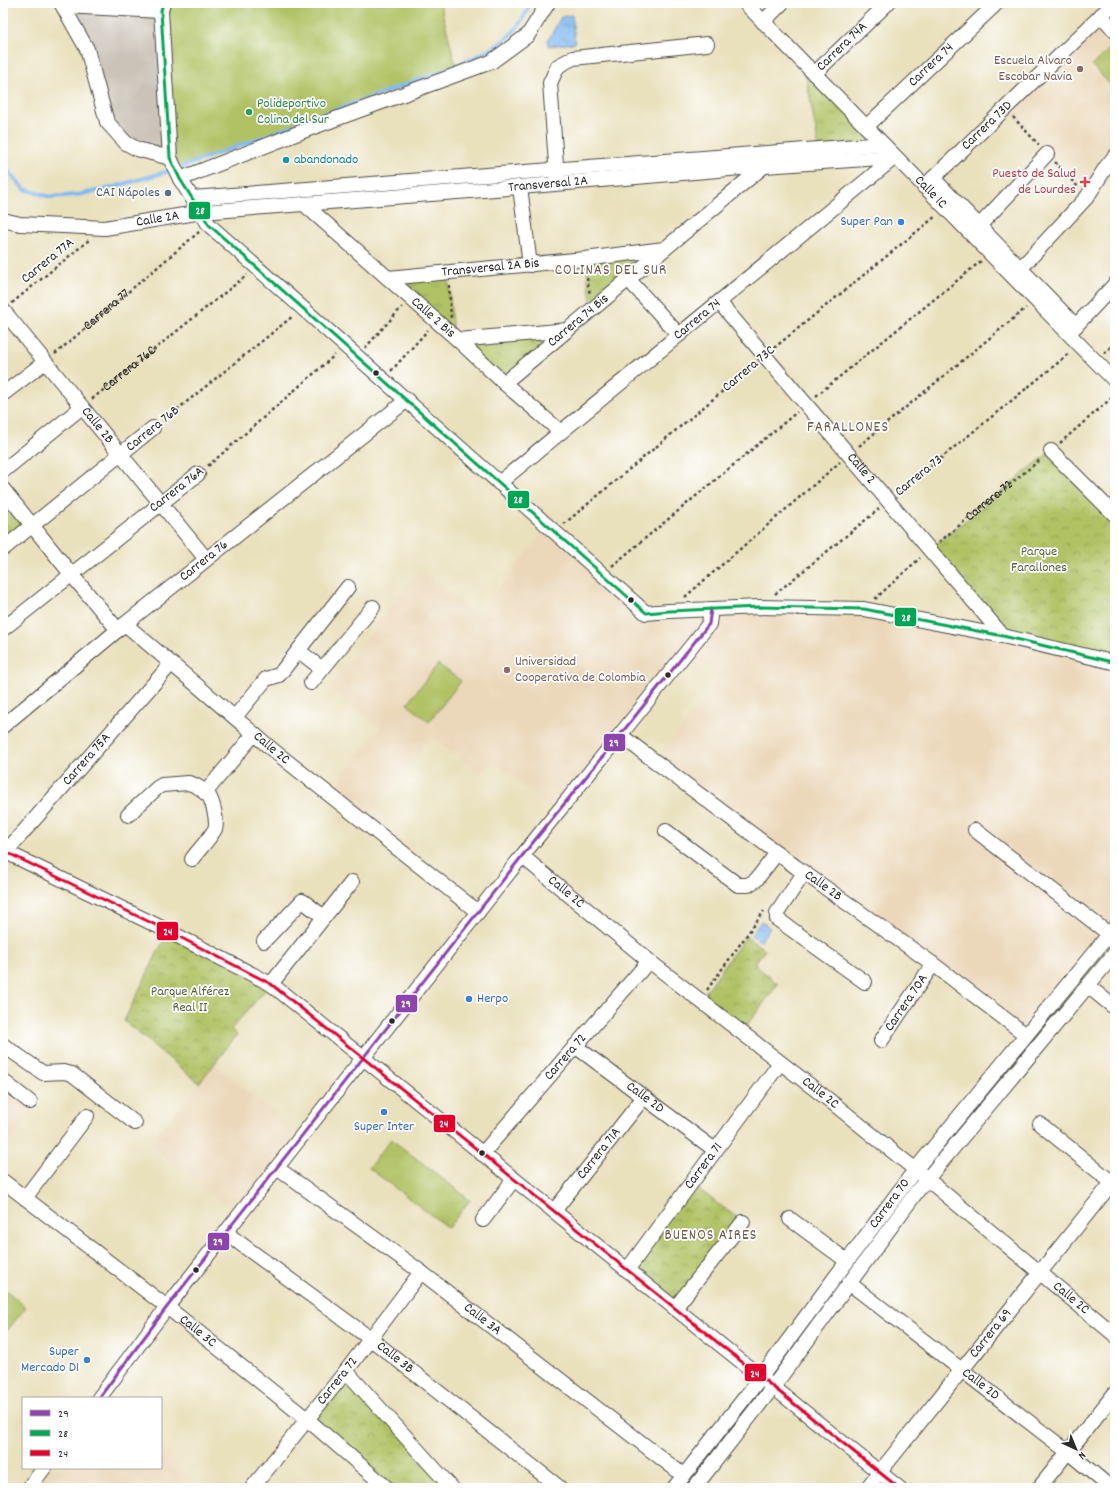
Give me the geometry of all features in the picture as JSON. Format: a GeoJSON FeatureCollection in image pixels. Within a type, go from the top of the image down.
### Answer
{"type":"FeatureCollection","features":[{"type":"Feature","properties":{"kind":"street"},"geometry":{"type":"LineString","coordinates":[[180,179],[311,128],[491,62],[528,35],[548,3]]}},
{"type":"Feature","properties":{"kind":"street","name":"Calle 1C"},"geometry":{"type":"LineString","coordinates":[[745,3],[895,157],[928,182],[945,209],[1072,330],[1080,345],[1115,381]]}},
{"type":"Feature","properties":{"kind":"street"},"geometry":{"type":"LineString","coordinates":[[763,22],[782,3]]}},
{"type":"Feature","properties":{"kind":"street","name":"Carrera 74A"},"geometry":{"type":"LineString","coordinates":[[814,74],[888,3]]}},
{"type":"Feature","properties":{"kind":"street","name":"Carrera 74"},"geometry":{"type":"LineString","coordinates":[[866,128],[998,3]]}},
{"type":"Feature","properties":{"kind":"street","name":"Carrera 73D"},"geometry":{"type":"LineString","coordinates":[[928,182],[1114,3]]}},
{"type":"Feature","properties":{"kind":"street"},"geometry":{"type":"LineString","coordinates":[[62,5],[87,49],[107,122],[126,143],[137,149],[170,158]]}},
{"type":"Feature","properties":{"kind":"street"},"geometry":{"type":"LineString","coordinates":[[62,5],[162,7],[170,158],[180,179],[209,225],[646,613],[669,610],[759,607],[864,608],[1003,636],[1114,661]]}},
{"type":"Feature","properties":{"kind":"street"},"geometry":{"type":"LineString","coordinates":[[1101,15],[1115,31]]}},
{"type":"Feature","properties":{"kind":"street"},"geometry":{"type":"LineString","coordinates":[[558,184],[550,83],[558,66],[573,58],[707,44]]}},
{"type":"Feature","properties":{"kind":"street","name":"Transversal 2A"},"geometry":{"type":"LineString","coordinates":[[193,198],[882,144]]}},
{"type":"Feature","properties":{"kind":"street"},"geometry":{"type":"LineString","coordinates":[[979,226],[1047,154]]}},
{"type":"Feature","properties":{"kind":"street"},"geometry":{"type":"LineString","coordinates":[[1020,269],[1110,172],[1115,156]]}},
{"type":"Feature","properties":{"kind":"street","name":"Carrera 74"},"geometry":{"type":"LineString","coordinates":[[500,483],[895,157]]}},
{"type":"Feature","properties":{"kind":"street","name":"Transversal 2A"},"geometry":{"type":"LineString","coordinates":[[202,212],[764,166],[895,157]]}},
{"type":"Feature","properties":{"kind":"street","name":"Carrera 74 Bis"},"geometry":{"type":"LineString","coordinates":[[504,383],[764,166]]}},
{"type":"Feature","properties":{"kind":"street"},"geometry":{"type":"LineString","coordinates":[[928,182],[979,226],[1020,269],[1072,330],[1115,284]]}},
{"type":"Feature","properties":{"kind":"street"},"geometry":{"type":"LineString","coordinates":[[520,187],[530,264]]}},
{"type":"Feature","properties":{"kind":"street","name":"Calle 2 Bis"},"geometry":{"type":"LineString","coordinates":[[304,204],[561,432]]}},
{"type":"Feature","properties":{"kind":"street","name":"Calle 2A"},"geometry":{"type":"LineString","coordinates":[[3,220],[20,224],[105,228],[202,212]]}},
{"type":"Feature","properties":{"kind":"street","name":"Transversal 2A Bis"},"geometry":{"type":"LineString","coordinates":[[388,278],[584,259],[664,249]]}},
{"type":"Feature","properties":{"kind":"street"},"geometry":{"type":"LineString","coordinates":[[628,279],[679,335]]}},
{"type":"Feature","properties":{"kind":"street","name":"Calle 2"},"geometry":{"type":"LineString","coordinates":[[719,302],[1003,636]]}},
{"type":"Feature","properties":{"kind":"street","name":"Calle 2B"},"geometry":{"type":"LineString","coordinates":[[6,308],[45,362],[206,559]]}},
{"type":"Feature","properties":{"kind":"street"},"geometry":{"type":"LineString","coordinates":[[455,338],[568,330]]}},
{"type":"Feature","properties":{"kind":"street"},"geometry":{"type":"LineString","coordinates":[[3,394],[45,362]]}},
{"type":"Feature","properties":{"kind":"street","name":"Carrera 76"},"geometry":{"type":"LineString","coordinates":[[3,726],[206,559],[407,400]]}},
{"type":"Feature","properties":{"kind":"street"},"geometry":{"type":"LineString","coordinates":[[3,471],[82,407]]}},
{"type":"Feature","properties":{"kind":"street","name":"Carrera 76B"},"geometry":{"type":"LineString","coordinates":[[3,549],[153,428]]}},
{"type":"Feature","properties":{"kind":"street"},"geometry":{"type":"LineString","coordinates":[[1051,451],[1115,515]]}},
{"type":"Feature","properties":{"kind":"street","name":"Carrera 76A"},"geometry":{"type":"LineString","coordinates":[[3,629],[198,474]]}},
{"type":"Feature","properties":{"kind":"street","name":"Calle 2C"},"geometry":{"type":"LineString","coordinates":[[3,489],[71,574],[122,627],[171,664],[254,734],[478,912]]}},
{"type":"Feature","properties":{"kind":"street"},"geometry":{"type":"LineString","coordinates":[[235,717],[266,679],[279,675],[348,587]]}},
{"type":"Feature","properties":{"kind":"street"},"geometry":{"type":"LineString","coordinates":[[311,683],[373,606]]}},
{"type":"Feature","properties":{"kind":"street"},"geometry":{"type":"LineString","coordinates":[[100,1397],[167,1307],[226,1234],[522,856],[709,624],[710,609]]}},
{"type":"Feature","properties":{"kind":"street"},"geometry":{"type":"LineString","coordinates":[[296,654],[322,669]]}},
{"type":"Feature","properties":{"kind":"street"},"geometry":{"type":"LineString","coordinates":[[296,654],[308,669]]}},
{"type":"Feature","properties":{"kind":"street","name":"Carrera 75A"},"geometry":{"type":"LineString","coordinates":[[4,852],[171,664]]}},
{"type":"Feature","properties":{"kind":"street"},"geometry":{"type":"LineString","coordinates":[[205,793],[254,734]]}},
{"type":"Feature","properties":{"kind":"street","name":"Calle 2B"},"geometry":{"type":"LineString","coordinates":[[620,735],[804,873],[933,964],[1026,1035]]}},
{"type":"Feature","properties":{"kind":"street"},"geometry":{"type":"LineString","coordinates":[[128,815],[157,788],[188,783],[192,784],[209,797],[217,820],[215,827],[192,859]]}},
{"type":"Feature","properties":{"kind":"street"},"geometry":{"type":"LineString","coordinates":[[975,830],[1112,931]]}},
{"type":"Feature","properties":{"kind":"street"},"geometry":{"type":"LineString","coordinates":[[666,831],[738,885],[748,885],[756,880],[776,852]]}},
{"type":"Feature","properties":{"kind":"street"},"geometry":{"type":"LineString","coordinates":[[4,852],[168,930],[271,984],[899,1488]]}},
{"type":"Feature","properties":{"kind":"street","name":"Calle 2C"},"geometry":{"type":"LineString","coordinates":[[522,856],[699,1001],[829,1100],[927,1179],[1115,1335]]}},
{"type":"Feature","properties":{"kind":"street"},"geometry":{"type":"LineString","coordinates":[[804,873],[777,912],[777,919],[865,982]]}},
{"type":"Feature","properties":{"kind":"street"},"geometry":{"type":"LineString","coordinates":[[271,984],[352,882]]}},
{"type":"Feature","properties":{"kind":"street"},"geometry":{"type":"LineString","coordinates":[[264,940],[302,901],[324,917]]}},
{"type":"Feature","properties":{"kind":"street","name":"Carrera 70"},"geometry":{"type":"LineString","coordinates":[[674,1488],[761,1377],[915,1170],[1112,931]]}},
{"type":"Feature","properties":{"kind":"street","name":"Carrera 70"},"geometry":{"type":"LineString","coordinates":[[694,1488],[773,1386],[927,1179],[1115,953]]}},
{"type":"Feature","properties":{"kind":"street","name":"Carrera 72"},"geometry":{"type":"LineString","coordinates":[[482,1154],[649,961]]}},
{"type":"Feature","properties":{"kind":"street","name":"Carrera 70A"},"geometry":{"type":"LineString","coordinates":[[881,1041],[933,964]]}},
{"type":"Feature","properties":{"kind":"street"},"geometry":{"type":"LineString","coordinates":[[1088,986],[1115,1008]]}},
{"type":"Feature","properties":{"kind":"street"},"geometry":{"type":"LineString","coordinates":[[3,1045],[43,1073],[64,1072],[72,1074],[135,1123]]}},
{"type":"Feature","properties":{"kind":"street","name":"Calle 2D"},"geometry":{"type":"LineString","coordinates":[[575,1046],[715,1150]]}},
{"type":"Feature","properties":{"kind":"street","name":"Carrera 71"},"geometry":{"type":"LineString","coordinates":[[627,1270],[780,1063]]}},
{"type":"Feature","properties":{"kind":"street"},"geometry":{"type":"LineString","coordinates":[[3,1081],[30,1102]]}},
{"type":"Feature","properties":{"kind":"street","name":"Carrera 71A"},"geometry":{"type":"LineString","coordinates":[[554,1211],[644,1097]]}},
{"type":"Feature","properties":{"kind":"street"},"geometry":{"type":"LineString","coordinates":[[26,1198],[87,1116]]}},
{"type":"Feature","properties":{"kind":"street"},"geometry":{"type":"LineString","coordinates":[[1040,1124],[1114,1182]]}},
{"type":"Feature","properties":{"kind":"street","name":"Calle 3A"},"geometry":{"type":"LineString","coordinates":[[277,1168],[421,1272],[684,1475]]}},
{"type":"Feature","properties":{"kind":"street"},"geometry":{"type":"LineString","coordinates":[[483,1220],[514,1179]]}},
{"type":"Feature","properties":{"kind":"street","name":"Calle 3C"},"geometry":{"type":"LineString","coordinates":[[3,1181],[167,1307],[308,1420],[387,1488]]}},
{"type":"Feature","properties":{"kind":"street","name":"Carrera 69"},"geometry":{"type":"LineString","coordinates":[[867,1488],[1114,1182]]}},
{"type":"Feature","properties":{"kind":"street"},"geometry":{"type":"LineString","coordinates":[[790,1219],[847,1261]]}},
{"type":"Feature","properties":{"kind":"street"},"geometry":{"type":"LineString","coordinates":[[675,1308],[743,1222]]}},
{"type":"Feature","properties":{"kind":"street","name":"Calle 3B"},"geometry":{"type":"LineString","coordinates":[[226,1234],[371,1339],[560,1488]]}},
{"type":"Feature","properties":{"kind":"street","name":"Carrera 72"},"geometry":{"type":"LineString","coordinates":[[252,1488],[308,1420],[421,1272]]}},
{"type":"Feature","properties":{"kind":"street","name":"Calle 2D"},"geometry":{"type":"LineString","coordinates":[[849,1282],[1068,1452],[1111,1488]]}},
{"type":"Feature","properties":{"kind":"street"},"geometry":{"type":"LineString","coordinates":[[346,1371],[452,1488]]}},
{"type":"Feature","properties":{"kind":"street"},"geometry":{"type":"LineString","coordinates":[[1039,1488],[1115,1394]]}},
{"type":"Feature","properties":{"kind":"street"},"geometry":{"type":"LineString","coordinates":[[29,1488],[43,1469]]}},
{"type":"Feature","properties":{"kind":"path"},"geometry":{"type":"LineString","coordinates":[[1005,108],[1087,197]]}},
{"type":"Feature","properties":{"kind":"path","name":"Carrera 73C"},"geometry":{"type":"LineString","coordinates":[[554,532],[765,356],[945,209]]}},
{"type":"Feature","properties":{"kind":"path","name":"Carrera 77"},"geometry":{"type":"LineString","coordinates":[[45,362],[209,225]]}},
{"type":"Feature","properties":{"kind":"path","name":"Carrera 77A"},"geometry":{"type":"LineString","coordinates":[[6,308],[105,228]]}},
{"type":"Feature","properties":{"kind":"path"},"geometry":{"type":"LineString","coordinates":[[584,259],[592,310]]}},
{"type":"Feature","properties":{"kind":"path","name":"Carrera 76C"},"geometry":{"type":"LineString","coordinates":[[82,407],[256,267]]}},
{"type":"Feature","properties":{"kind":"path"},"geometry":{"type":"LineString","coordinates":[[448,272],[455,338]]}},
{"type":"Feature","properties":{"kind":"path"},"geometry":{"type":"LineString","coordinates":[[358,356],[410,298]]}},
{"type":"Feature","properties":{"kind":"path","name":"Carrera 76B"},"geometry":{"type":"LineString","coordinates":[[153,428],[303,308]]}},
{"type":"Feature","properties":{"kind":"path"},"geometry":{"type":"LineString","coordinates":[[384,379],[436,321]]}},
{"type":"Feature","properties":{"kind":"path","name":"Carrera 73"},"geometry":{"type":"LineString","coordinates":[[759,607],[1080,345]]}},
{"type":"Feature","properties":{"kind":"path","name":"Carrera 76A"},"geometry":{"type":"LineString","coordinates":[[198,474],[346,346]]}},
{"type":"Feature","properties":{"kind":"path","name":"Carrera 72"},"geometry":{"type":"LineString","coordinates":[[864,608],[929,550],[1051,451],[1115,395]]}},
{"type":"Feature","properties":{"kind":"path"},"geometry":{"type":"LineString","coordinates":[[699,1001],[761,916]]}},
{"type":"Feature","properties":{"kind":"shaded area"},"geometry":{"type":"Polygon","coordinates":[[[64,6],[161,11],[170,158],[116,132],[64,6]]]}},
{"type":"Feature","properties":{"kind":"shaded area","name":"Escuela Alvaro Escobar Navia"},"geometry":{"type":"Polygon","coordinates":[[[1101,15],[1115,31],[1115,156],[1087,197],[1005,108],[1101,15]]]}},
{"type":"Feature","properties":{"kind":"shaded area"},"geometry":{"type":"Polygon","coordinates":[[[548,526],[646,613],[864,609],[1115,664],[1115,927],[1026,1035],[656,762],[719,678],[687,652],[556,812],[492,761],[481,775],[431,736],[364,822],[328,794],[380,728],[328,688],[420,570],[478,615],[548,526]]]}},
{"type":"Feature","properties":{"kind":"shaded area"},"geometry":{"type":"Polygon","coordinates":[[[214,1064],[302,1135],[239,1216],[150,1145],[214,1064]]]}},
{"type":"Feature","properties":{"kind":"shaded area"},"geometry":{"type":"Polygon","coordinates":[[[3,1089],[33,1113],[11,1140],[3,1134],[3,1089]]]}},
{"type":"Feature","properties":{"kind":"shaded area"},"geometry":{"type":"Polygon","coordinates":[[[162,1446],[199,1488],[29,1488],[43,1469],[162,1469],[162,1446]]]}},
{"type":"Feature","properties":{"kind":"green space","name":"Polideportivo Colina del Sur"},"geometry":{"type":"Polygon","coordinates":[[[163,3],[440,3],[456,66],[176,169],[163,3]]]}},
{"type":"Feature","properties":{"kind":"green space"},"geometry":{"type":"Polygon","coordinates":[[[1114,45],[1115,46],[1115,90],[1092,65],[1114,45]]]}},
{"type":"Feature","properties":{"kind":"green space"},"geometry":{"type":"Polygon","coordinates":[[[804,64],[882,144],[819,149],[804,64]]]}},
{"type":"Feature","properties":{"kind":"green space"},"geometry":{"type":"Polygon","coordinates":[[[664,249],[592,310],[585,259],[664,249]]]}},
{"type":"Feature","properties":{"kind":"green space"},"geometry":{"type":"Polygon","coordinates":[[[448,272],[453,336],[388,278],[448,272]]]}},
{"type":"Feature","properties":{"kind":"green space"},"geometry":{"type":"Polygon","coordinates":[[[568,330],[504,383],[458,340],[568,330]]]}},
{"type":"Feature","properties":{"kind":"green space","name":"Parque Farallones"},"geometry":{"type":"Polygon","coordinates":[[[1051,451],[1115,515],[1115,659],[1003,636],[929,550],[1051,451]]]}},
{"type":"Feature","properties":{"kind":"green space"},"geometry":{"type":"Polygon","coordinates":[[[3,489],[32,526],[3,549],[3,489]]]}},
{"type":"Feature","properties":{"kind":"green space"},"geometry":{"type":"Polygon","coordinates":[[[438,664],[461,681],[429,722],[407,704],[438,664]]]}},
{"type":"Feature","properties":{"kind":"green space","name":"Parque Alférez Real II"},"geometry":{"type":"Polygon","coordinates":[[[168,931],[271,984],[231,1029],[237,1035],[199,1083],[124,1021],[168,931]]]}},
{"type":"Feature","properties":{"kind":"green space"},"geometry":{"type":"Polygon","coordinates":[[[746,936],[765,950],[754,964],[778,984],[741,1033],[699,1001],[746,936]]]}},
{"type":"Feature","properties":{"kind":"green space"},"geometry":{"type":"Polygon","coordinates":[[[391,1139],[470,1200],[448,1228],[369,1168],[391,1139]]]}},
{"type":"Feature","properties":{"kind":"green space"},"geometry":{"type":"Polygon","coordinates":[[[690,1183],[743,1222],[675,1308],[627,1270],[690,1183]]]}},
{"type":"Feature","properties":{"kind":"green space"},"geometry":{"type":"Polygon","coordinates":[[[3,1288],[26,1307],[3,1336],[3,1288]]]}},
{"type":"Feature","properties":{"kind":"green space"},"geometry":{"type":"Polygon","coordinates":[[[346,1371],[452,1488],[387,1488],[308,1420],[346,1371]]]}},
{"type":"Feature","properties":{"kind":"water"},"geometry":{"type":"Polygon","coordinates":[[[572,15],[575,43],[548,46],[548,40],[561,17],[572,15]]]}},
{"type":"Feature","properties":{"kind":"water"},"geometry":{"type":"Polygon","coordinates":[[[761,921],[770,928],[760,941],[751,935],[761,921]]]}},
{"type":"Feature","properties":{"kind":"waterway"},"geometry":{"type":"LineString","coordinates":[[3,165],[24,189],[50,197],[77,195],[107,189],[176,169],[468,61],[501,43],[510,35],[525,16],[530,3]]}},
{"type":"Feature","properties":{"kind":"transit line","name":"28"},"geometry":{"type":"LineString","coordinates":[[163,3],[161,11],[170,158],[180,179],[209,225],[646,613],[759,607],[864,609],[1003,636],[1112,662],[1115,659]]}},
{"type":"Feature","properties":{"kind":"transit line","name":"29"},"geometry":{"type":"LineString","coordinates":[[100,1397],[167,1307],[522,856],[709,624],[711,609]]}},
{"type":"Feature","properties":{"kind":"transit line","name":"24"},"geometry":{"type":"LineString","coordinates":[[3,849],[6,852],[168,931],[271,984],[899,1488]]}},
{"type":"Feature","properties":{"kind":"place","name":"Escuela Alvaro Escobar Navia"},"geometry":{"type":"Point","coordinates":[1080,69]}},
{"type":"Feature","properties":{"kind":"place","name":"Polideportivo Colina del Sur"},"geometry":{"type":"Point","coordinates":[249,112]}},
{"type":"Feature","properties":{"kind":"place","name":"abandonado"},"geometry":{"type":"Point","coordinates":[286,160]}},
{"type":"Feature","properties":{"kind":"place","name":"Puesto de Salud de Lourdes"},"geometry":{"type":"Point","coordinates":[1085,182]}},
{"type":"Feature","properties":{"kind":"place","name":"CAI Nápoles"},"geometry":{"type":"Point","coordinates":[168,193]}},
{"type":"Feature","properties":{"kind":"place","name":"Super Pan"},"geometry":{"type":"Point","coordinates":[901,222]}},
{"type":"Feature","properties":{"kind":"place","name":"Universidad Cooperativa de Colombia"},"geometry":{"type":"Point","coordinates":[507,670]}},
{"type":"Feature","properties":{"kind":"place","name":"Herpo"},"geometry":{"type":"Point","coordinates":[469,999]}},
{"type":"Feature","properties":{"kind":"place","name":"Super Inter"},"geometry":{"type":"Point","coordinates":[384,1112]}},
{"type":"Feature","properties":{"kind":"place","name":"Super Mercado D1"},"geometry":{"type":"Point","coordinates":[87,1360]}},
{"type":"Feature","properties":{"kind":"district","name":"COLINAS DEL SUR"},"geometry":{"type":"Point","coordinates":[611,271]}},
{"type":"Feature","properties":{"kind":"district","name":"FARALLONES"},"geometry":{"type":"Point","coordinates":[848,428]}},
{"type":"Feature","properties":{"kind":"district","name":"BUENOS AIRES"},"geometry":{"type":"Point","coordinates":[711,1236]}}]}
